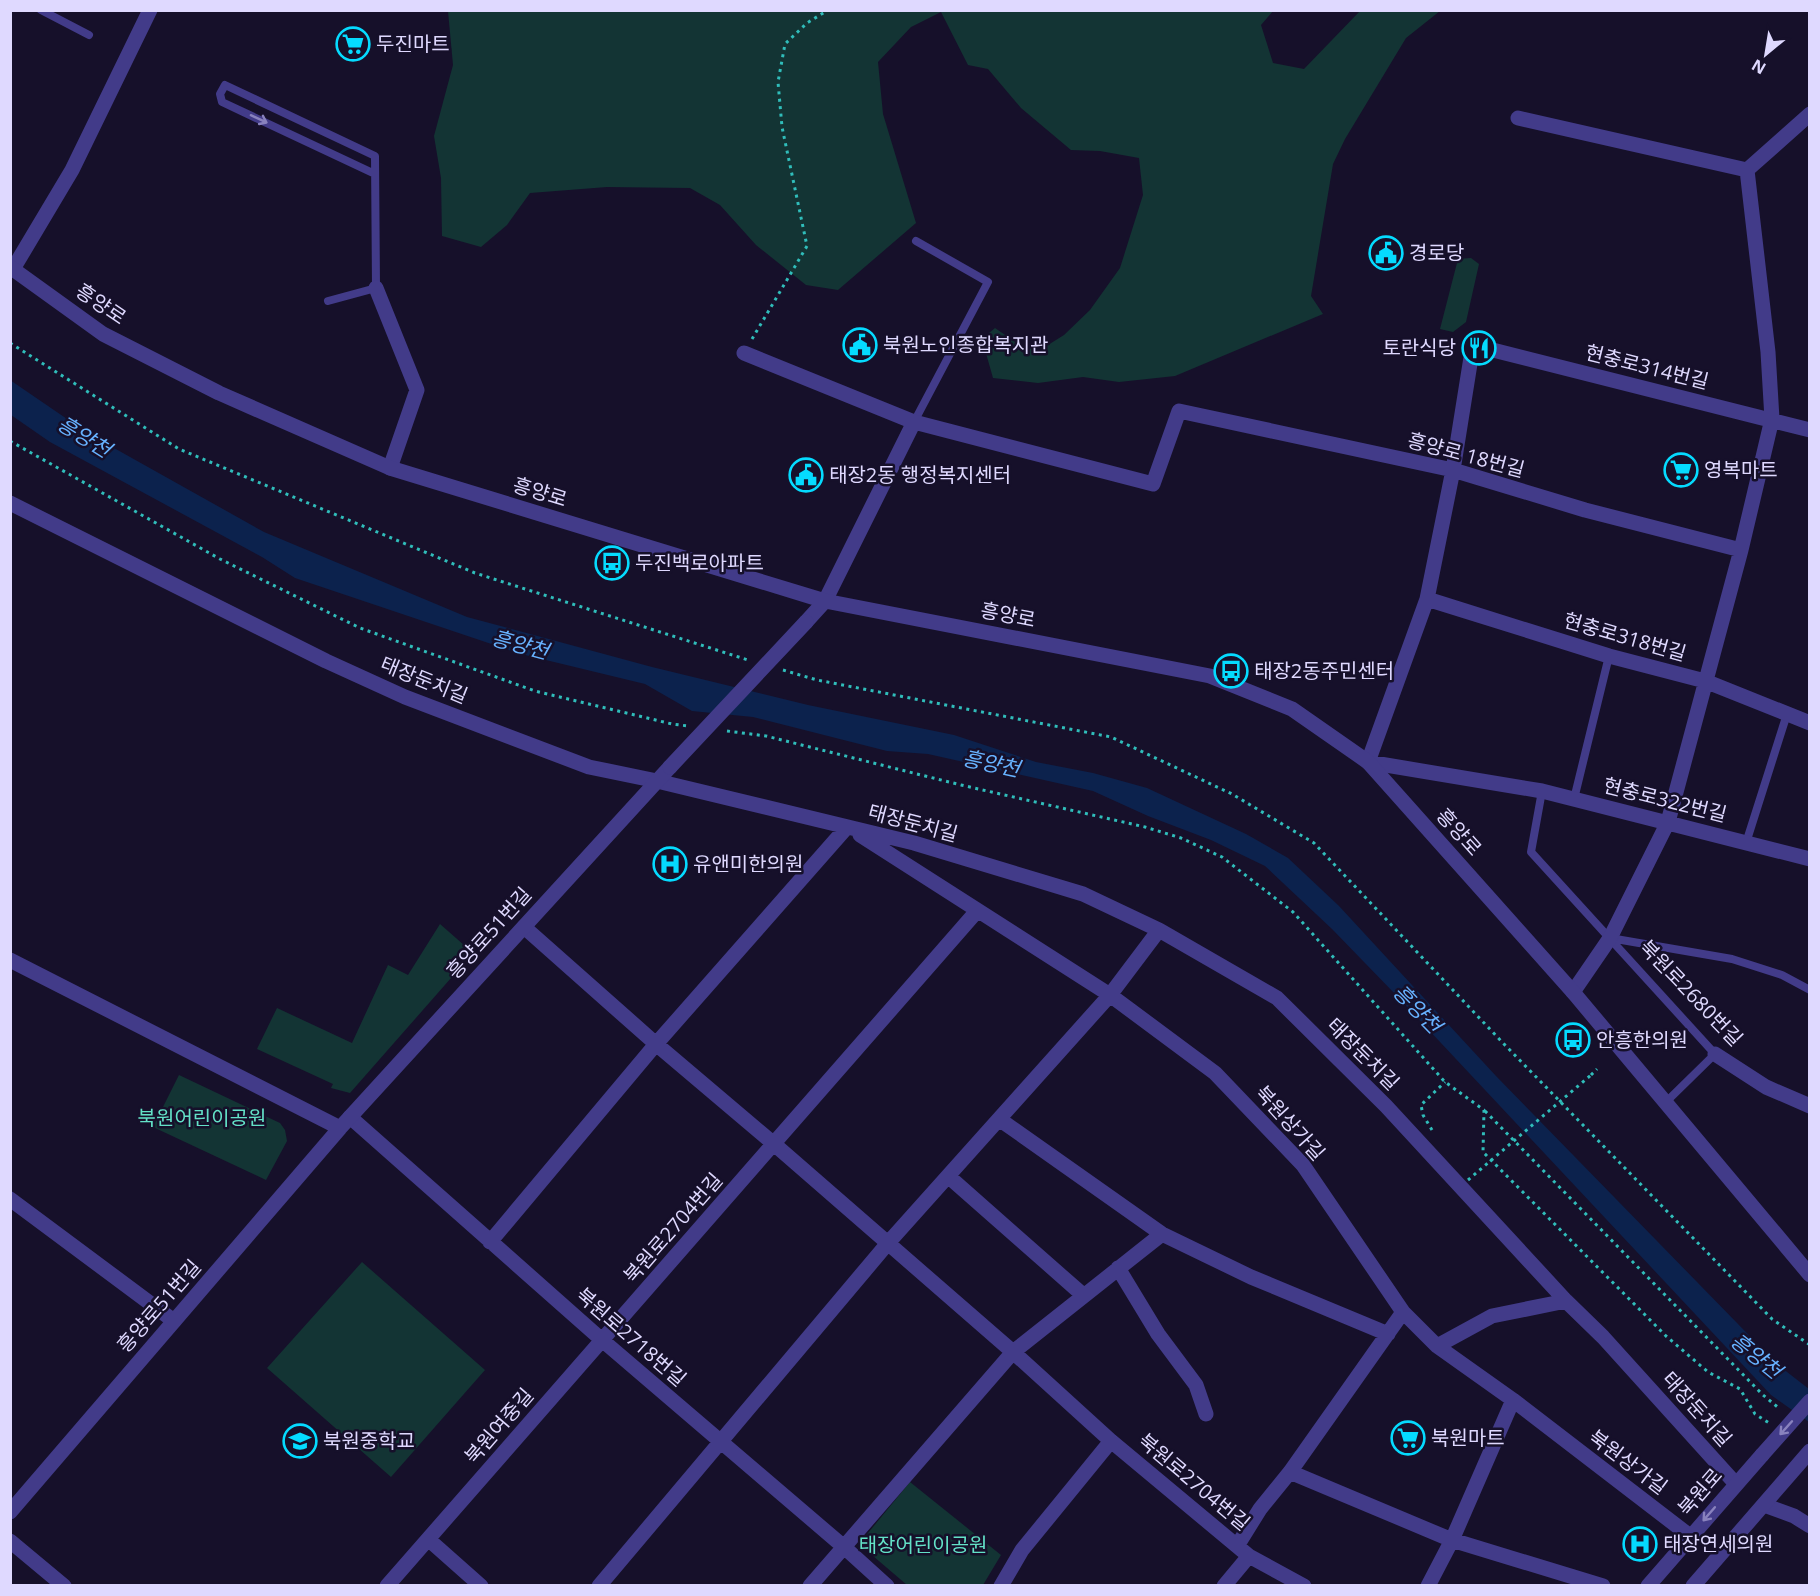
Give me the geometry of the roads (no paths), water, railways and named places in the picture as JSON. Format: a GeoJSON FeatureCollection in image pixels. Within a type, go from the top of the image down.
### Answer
{"type":"FeatureCollection","features":[{"type":"Feature","properties":{"kind":"street"},"geometry":{"type":"LineString","coordinates":[[12,268],[72,170],[150,10]]}},
{"type":"Feature","properties":{"kind":"street"},"geometry":{"type":"LineString","coordinates":[[1747,170],[1809,114]]}},
{"type":"Feature","properties":{"kind":"street"},"geometry":{"type":"LineString","coordinates":[[1518,118],[1747,170]]}},
{"type":"Feature","properties":{"kind":"street"},"geometry":{"type":"LineString","coordinates":[[1573,992],[1610,939],[1668,822],[1741,550],[1772,419],[1768,352],[1747,170]]}},
{"type":"Feature","properties":{"kind":"street","name":"흥양로"},"geometry":{"type":"LineString","coordinates":[[12,268],[103,334],[219,393],[390,468],[825,601],[1210,676],[1292,709],[1368,762],[1573,992],[1809,1275]]}},
{"type":"Feature","properties":{"kind":"street"},"geometry":{"type":"LineString","coordinates":[[376,288],[417,390],[390,468]]}},
{"type":"Feature","properties":{"kind":"street","name":"현충로314번길"},"geometry":{"type":"LineString","coordinates":[[1453,470],[1473,345],[1809,430]]}},
{"type":"Feature","properties":{"kind":"street"},"geometry":{"type":"LineString","coordinates":[[744,353],[914,422],[825,601]]}},
{"type":"Feature","properties":{"kind":"street","name":"흥양로 18번길"},"geometry":{"type":"LineString","coordinates":[[914,422],[1153,484],[1179,411],[1453,470],[1585,510],[1741,550]]}},
{"type":"Feature","properties":{"kind":"street"},"geometry":{"type":"LineString","coordinates":[[1368,762],[1427,599],[1453,470]]}},
{"type":"Feature","properties":{"kind":"street","name":"태장둔치길"},"geometry":{"type":"LineString","coordinates":[[10,503],[326,661],[405,697],[589,767],[657,781],[914,843],[1083,894],[1159,930],[1277,998],[1386,1106],[1566,1301],[1603,1337],[1735,1483]]}},
{"type":"Feature","properties":{"kind":"street","name":"현충로318번길"},"geometry":{"type":"LineString","coordinates":[[1427,599],[1609,656],[1705,681],[1809,723]]}},
{"type":"Feature","properties":{"kind":"street","name":"흥양로51번길"},"geometry":{"type":"LineString","coordinates":[[10,1512],[345,1123],[657,781],[825,601]]}},
{"type":"Feature","properties":{"kind":"street","name":"현충로322번길"},"geometry":{"type":"LineString","coordinates":[[1368,762],[1542,791],[1809,858]]}},
{"type":"Feature","properties":{"kind":"street","name":"태장둔치길"},"geometry":{"type":"LineString","coordinates":[[656,1044],[847,827]]}},
{"type":"Feature","properties":{"kind":"street","name":"북원상가길"},"geometry":{"type":"LineString","coordinates":[[847,827],[1110,995],[1215,1073],[1303,1165],[1403,1312],[1437,1346],[1513,1400],[1690,1536]]}},
{"type":"Feature","properties":{"kind":"street"},"geometry":{"type":"LineString","coordinates":[[774,1144],[977,911]]}},
{"type":"Feature","properties":{"kind":"street","name":"북원로2704번길"},"geometry":{"type":"LineString","coordinates":[[524,927],[1013,1352],[1111,1441],[1249,1556],[1304,1586]]}},
{"type":"Feature","properties":{"kind":"street"},"geometry":{"type":"LineString","coordinates":[[599,1586],[888,1243],[1110,995],[1159,930]]}},
{"type":"Feature","properties":{"kind":"street"},"geometry":{"type":"LineString","coordinates":[[10,960],[345,1123]]}},
{"type":"Feature","properties":{"kind":"street"},"geometry":{"type":"LineString","coordinates":[[490,1242],[656,1044]]}},
{"type":"Feature","properties":{"kind":"street","name":"북원로2680번길"},"geometry":{"type":"LineString","coordinates":[[1715,1054],[1766,1088],[1809,1106]]}},
{"type":"Feature","properties":{"kind":"street"},"geometry":{"type":"LineString","coordinates":[[999,1119],[1162,1234],[1251,1277],[1388,1334]]}},
{"type":"Feature","properties":{"kind":"street","name":"북원로2718번길"},"geometry":{"type":"LineString","coordinates":[[345,1123],[490,1242],[887,1586]]}},
{"type":"Feature","properties":{"kind":"street","name":"북원로2704번길"},"geometry":{"type":"LineString","coordinates":[[602,1340],[774,1144]]}},
{"type":"Feature","properties":{"kind":"street"},"geometry":{"type":"LineString","coordinates":[[948,1176],[1083,1295]]}},
{"type":"Feature","properties":{"kind":"street"},"geometry":{"type":"LineString","coordinates":[[10,1199],[174,1321]]}},
{"type":"Feature","properties":{"kind":"street"},"geometry":{"type":"LineString","coordinates":[[810,1586],[1013,1352],[1162,1234]]}},
{"type":"Feature","properties":{"kind":"street"},"geometry":{"type":"LineString","coordinates":[[1118,1268],[1158,1334],[1196,1385],[1206,1414]]}},
{"type":"Feature","properties":{"kind":"street"},"geometry":{"type":"LineString","coordinates":[[1437,1346],[1492,1316],[1566,1301]]}},
{"type":"Feature","properties":{"kind":"street"},"geometry":{"type":"LineString","coordinates":[[1237,1546],[1260,1509],[1290,1472],[1403,1312]]}},
{"type":"Feature","properties":{"kind":"street","name":"북원여중길"},"geometry":{"type":"LineString","coordinates":[[387,1586],[602,1340]]}},
{"type":"Feature","properties":{"kind":"street"},"geometry":{"type":"LineString","coordinates":[[1428,1586],[1452,1540],[1513,1400]]}},
{"type":"Feature","properties":{"kind":"street","name":"북원로"},"geometry":{"type":"LineString","coordinates":[[1648,1586],[1735,1483],[1809,1401]]}},
{"type":"Feature","properties":{"kind":"street","name":"북원로2704번길"},"geometry":{"type":"LineString","coordinates":[[1001,1586],[1022,1550],[1111,1441]]}},
{"type":"Feature","properties":{"kind":"street"},"geometry":{"type":"LineString","coordinates":[[1693,1586],[1809,1451]]}},
{"type":"Feature","properties":{"kind":"street"},"geometry":{"type":"LineString","coordinates":[[1290,1472],[1452,1540],[1603,1586]]}},
{"type":"Feature","properties":{"kind":"street"},"geometry":{"type":"LineString","coordinates":[[1764,1505],[1794,1516],[1809,1526]]}},
{"type":"Feature","properties":{"kind":"street"},"geometry":{"type":"LineString","coordinates":[[428,1539],[481,1586]]}},
{"type":"Feature","properties":{"kind":"street"},"geometry":{"type":"LineString","coordinates":[[10,1541],[64,1586]]}},
{"type":"Feature","properties":{"kind":"street","name":"북원로2704번길"},"geometry":{"type":"LineString","coordinates":[[1224,1586],[1249,1556]]}},
{"type":"Feature","properties":{"kind":"lane"},"geometry":{"type":"LineString","coordinates":[[41,10],[89,35]]}},
{"type":"Feature","properties":{"kind":"lane"},"geometry":{"type":"LineString","coordinates":[[327,301],[376,288],[375,156],[225,85],[220,94],[222,102],[375,174]]}},
{"type":"Feature","properties":{"kind":"lane"},"geometry":{"type":"LineString","coordinates":[[914,422],[988,282],[916,241]]}},
{"type":"Feature","properties":{"kind":"lane","name":"현충로322번길"},"geometry":{"type":"LineString","coordinates":[[1574,799],[1609,656]]}},
{"type":"Feature","properties":{"kind":"lane","name":"현충로322번길"},"geometry":{"type":"LineString","coordinates":[[1746,843],[1787,714]]}},
{"type":"Feature","properties":{"kind":"lane"},"geometry":{"type":"LineString","coordinates":[[1542,791],[1531,852],[1610,939],[1732,959],[1782,975],[1809,990]]}},
{"type":"Feature","properties":{"kind":"lane","name":"북원로2680번길"},"geometry":{"type":"LineString","coordinates":[[1610,939],[1715,1054]]}},
{"type":"Feature","properties":{"kind":"lane"},"geometry":{"type":"LineString","coordinates":[[1665,1103],[1715,1054]]}},
{"type":"Feature","properties":{"kind":"water","name":"흥양천"},"geometry":{"type":"Polygon","coordinates":[[[10,380],[89,434],[264,532],[467,617],[652,667],[808,705],[954,735],[1036,762],[1093,773],[1147,788],[1246,834],[1288,858],[1339,906],[1496,1076],[1778,1365],[1809,1389],[1809,1422],[1771,1395],[1396,995],[1332,929],[1265,866],[1211,840],[1148,816],[1093,791],[928,754],[887,751],[753,717],[692,711],[645,684],[521,654],[295,578],[262,557],[50,442],[11,415],[10,380]]]}},
{"type":"Feature","properties":{"kind":"place","name":"두진마트"},"geometry":{"type":"Point","coordinates":[353,44]}},
{"type":"Feature","properties":{"kind":"place","name":"경로당"},"geometry":{"type":"Point","coordinates":[1386,253]}},
{"type":"Feature","properties":{"kind":"place","name":"북원노인종합복지관"},"geometry":{"type":"Point","coordinates":[860,345]}},
{"type":"Feature","properties":{"kind":"place","name":"토란식당"},"geometry":{"type":"Point","coordinates":[1479,348]}},
{"type":"Feature","properties":{"kind":"place","name":"영복마트"},"geometry":{"type":"Point","coordinates":[1681,470]}},
{"type":"Feature","properties":{"kind":"place","name":"태장2동 행정복지센터"},"geometry":{"type":"Point","coordinates":[806,475]}},
{"type":"Feature","properties":{"kind":"place","name":"두진백로아파트"},"geometry":{"type":"Point","coordinates":[612,563]}},
{"type":"Feature","properties":{"kind":"place","name":"태장2동주민센터"},"geometry":{"type":"Point","coordinates":[1231,671]}},
{"type":"Feature","properties":{"kind":"place","name":"유앤미한의원"},"geometry":{"type":"Point","coordinates":[670,864]}},
{"type":"Feature","properties":{"kind":"place","name":"안흥한의원"},"geometry":{"type":"Point","coordinates":[1573,1040]}},
{"type":"Feature","properties":{"kind":"place","name":"북원마트"},"geometry":{"type":"Point","coordinates":[1408,1438]}},
{"type":"Feature","properties":{"kind":"place","name":"북원중학교"},"geometry":{"type":"Point","coordinates":[300,1441]}},
{"type":"Feature","properties":{"kind":"place","name":"태장연세의원"},"geometry":{"type":"Point","coordinates":[1640,1544]}},
{"type":"Feature","properties":{"kind":"park label","name":"북원어린이공원"},"geometry":{"type":"Point","coordinates":[202,1118]}},
{"type":"Feature","properties":{"kind":"park label","name":"태장어린이공원"},"geometry":{"type":"Point","coordinates":[923,1545]}}]}
